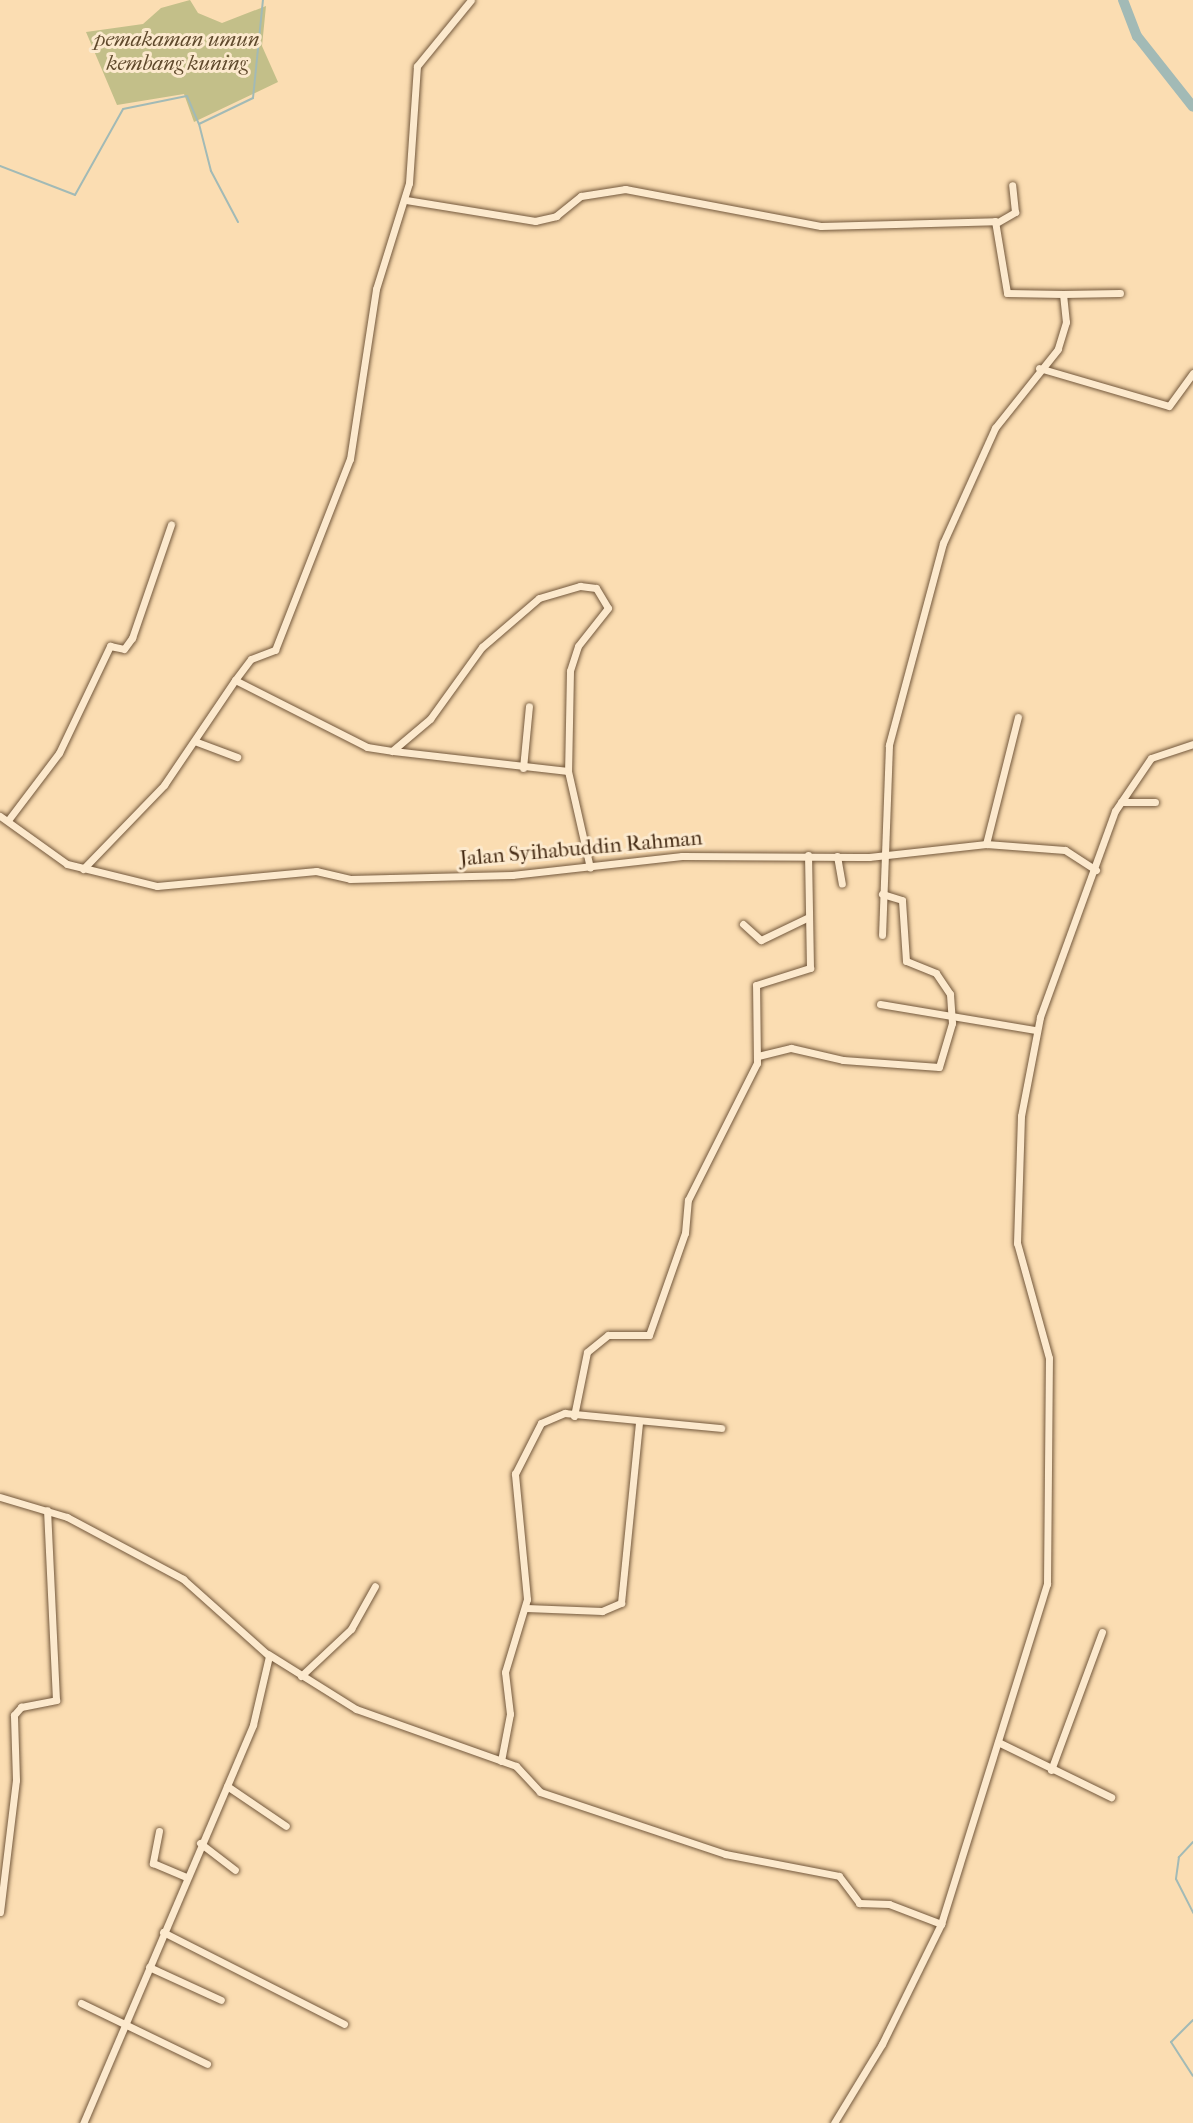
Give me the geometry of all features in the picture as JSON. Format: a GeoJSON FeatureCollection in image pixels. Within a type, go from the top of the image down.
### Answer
{"type":"FeatureCollection","features":[{"type":"Feature","properties":{"kind":"street"},"geometry":{"type":"LineString","coordinates":[[83,869],[197,742],[251,659],[275,650],[349,459],[376,289],[406,200],[418,61],[471,0]]}},
{"type":"Feature","properties":{"kind":"street"},"geometry":{"type":"LineString","coordinates":[[406,200],[535,221],[556,216],[581,196],[625,189],[821,226],[998,222],[1015,212],[1012,185]]}},
{"type":"Feature","properties":{"kind":"street"},"geometry":{"type":"LineString","coordinates":[[998,222],[1007,293],[1120,293]]}},
{"type":"Feature","properties":{"kind":"street"},"geometry":{"type":"LineString","coordinates":[[882,935],[883,854],[891,735],[947,530],[984,448],[1063,337],[1063,294]]}},
{"type":"Feature","properties":{"kind":"street"},"geometry":{"type":"LineString","coordinates":[[1039,368],[1169,406],[1193,373]]}},
{"type":"Feature","properties":{"kind":"street"},"geometry":{"type":"LineString","coordinates":[[9,819],[59,753],[110,646],[124,649],[132,639],[172,525]]}},
{"type":"Feature","properties":{"kind":"street"},"geometry":{"type":"LineString","coordinates":[[392,751],[430,719],[482,647],[533,602],[561,589],[589,586],[608,610],[571,663],[568,771],[590,868]]}},
{"type":"Feature","properties":{"kind":"street"},"geometry":{"type":"LineString","coordinates":[[235,680],[367,747],[523,768],[568,771]]}},
{"type":"Feature","properties":{"kind":"street"},"geometry":{"type":"LineString","coordinates":[[523,768],[529,706]]}},
{"type":"Feature","properties":{"kind":"street"},"geometry":{"type":"LineString","coordinates":[[986,844],[1018,716]]}},
{"type":"Feature","properties":{"kind":"street"},"geometry":{"type":"LineString","coordinates":[[197,742],[237,757]]}},
{"type":"Feature","properties":{"kind":"street"},"geometry":{"type":"LineString","coordinates":[[834,2123],[882,2044],[941,1924],[1046,1592],[1052,1546],[1049,1357],[1017,1242],[1021,1116],[1036,1030],[1121,802],[1151,758],[1193,744]]}},
{"type":"Feature","properties":{"kind":"street"},"geometry":{"type":"LineString","coordinates":[[1121,802],[1155,802]]}},
{"type":"Feature","properties":{"kind":"street","name":"Jalan Syihabuddin Rahman"},"geometry":{"type":"LineString","coordinates":[[0,816],[9,819],[56,859],[83,869],[157,886],[316,871],[350,879],[590,868],[682,856],[837,856],[986,844],[1065,850],[1096,870]]}},
{"type":"Feature","properties":{"kind":"street"},"geometry":{"type":"LineString","coordinates":[[574,1416],[587,1352],[608,1335],[649,1335],[685,1233],[688,1200],[758,1056],[756,985],[808,972],[807,855]]}},
{"type":"Feature","properties":{"kind":"street"},"geometry":{"type":"LineString","coordinates":[[837,856],[842,884]]}},
{"type":"Feature","properties":{"kind":"street"},"geometry":{"type":"LineString","coordinates":[[758,1056],[792,1048],[930,1070],[943,1058],[951,1014],[945,981],[905,958],[902,900],[882,894]]}},
{"type":"Feature","properties":{"kind":"street"},"geometry":{"type":"LineString","coordinates":[[743,924],[764,940],[807,918]]}},
{"type":"Feature","properties":{"kind":"street"},"geometry":{"type":"LineString","coordinates":[[880,1004],[1036,1030]]}},
{"type":"Feature","properties":{"kind":"street"},"geometry":{"type":"LineString","coordinates":[[502,1761],[510,1714],[505,1672],[526,1608],[516,1467],[544,1420],[574,1416],[721,1428]]}},
{"type":"Feature","properties":{"kind":"street"},"geometry":{"type":"LineString","coordinates":[[526,1608],[602,1611],[621,1603],[639,1422]]}},
{"type":"Feature","properties":{"kind":"street"},"geometry":{"type":"LineString","coordinates":[[0,1497],[47,1510],[199,1589],[268,1654],[356,1709],[502,1761],[519,1769],[540,1792],[725,1854],[839,1876],[859,1903],[889,1904],[941,1924]]}},
{"type":"Feature","properties":{"kind":"street"},"geometry":{"type":"LineString","coordinates":[[0,1912],[16,1780],[14,1715],[21,1707],[56,1700],[47,1510]]}},
{"type":"Feature","properties":{"kind":"street"},"geometry":{"type":"LineString","coordinates":[[301,1676],[351,1629],[375,1586]]}},
{"type":"Feature","properties":{"kind":"street"},"geometry":{"type":"LineString","coordinates":[[1051,1770],[1102,1632]]}},
{"type":"Feature","properties":{"kind":"street"},"geometry":{"type":"LineString","coordinates":[[83,2123],[127,2025],[200,1843],[259,1709],[268,1654]]}},
{"type":"Feature","properties":{"kind":"street"},"geometry":{"type":"LineString","coordinates":[[998,1742],[1111,1797]]}},
{"type":"Feature","properties":{"kind":"street"},"geometry":{"type":"LineString","coordinates":[[227,1786],[286,1826]]}},
{"type":"Feature","properties":{"kind":"street"},"geometry":{"type":"LineString","coordinates":[[159,1831],[152,1861],[186,1877]]}},
{"type":"Feature","properties":{"kind":"street"},"geometry":{"type":"LineString","coordinates":[[200,1843],[235,1870]]}},
{"type":"Feature","properties":{"kind":"street"},"geometry":{"type":"LineString","coordinates":[[163,1932],[344,2024]]}},
{"type":"Feature","properties":{"kind":"street"},"geometry":{"type":"LineString","coordinates":[[149,1967],[221,2000]]}},
{"type":"Feature","properties":{"kind":"street"},"geometry":{"type":"LineString","coordinates":[[81,2004],[207,2063]]}},
{"type":"Feature","properties":{"kind":"green space","name":"pemakaman umun kembang kuning"},"geometry":{"type":"Polygon","coordinates":[[[190,0],[198,13],[222,23],[266,6],[262,46],[278,82],[194,122],[184,94],[117,105],[86,32],[143,24],[161,8],[190,0]]]}},
{"type":"Feature","properties":{"kind":"waterway"},"geometry":{"type":"LineString","coordinates":[[238,222],[211,171],[199,124],[253,98],[263,0]]}},
{"type":"Feature","properties":{"kind":"waterway"},"geometry":{"type":"LineString","coordinates":[[1123,0],[1137,36],[1193,107]]}},
{"type":"Feature","properties":{"kind":"waterway"},"geometry":{"type":"LineString","coordinates":[[0,166],[75,195],[123,109],[187,96],[199,124]]}},
{"type":"Feature","properties":{"kind":"waterway"},"geometry":{"type":"LineString","coordinates":[[1193,1842],[1179,1857],[1176,1879],[1193,1913]]}},
{"type":"Feature","properties":{"kind":"waterway"},"geometry":{"type":"LineString","coordinates":[[1193,2020],[1171,2042],[1193,2076]]}}]}
